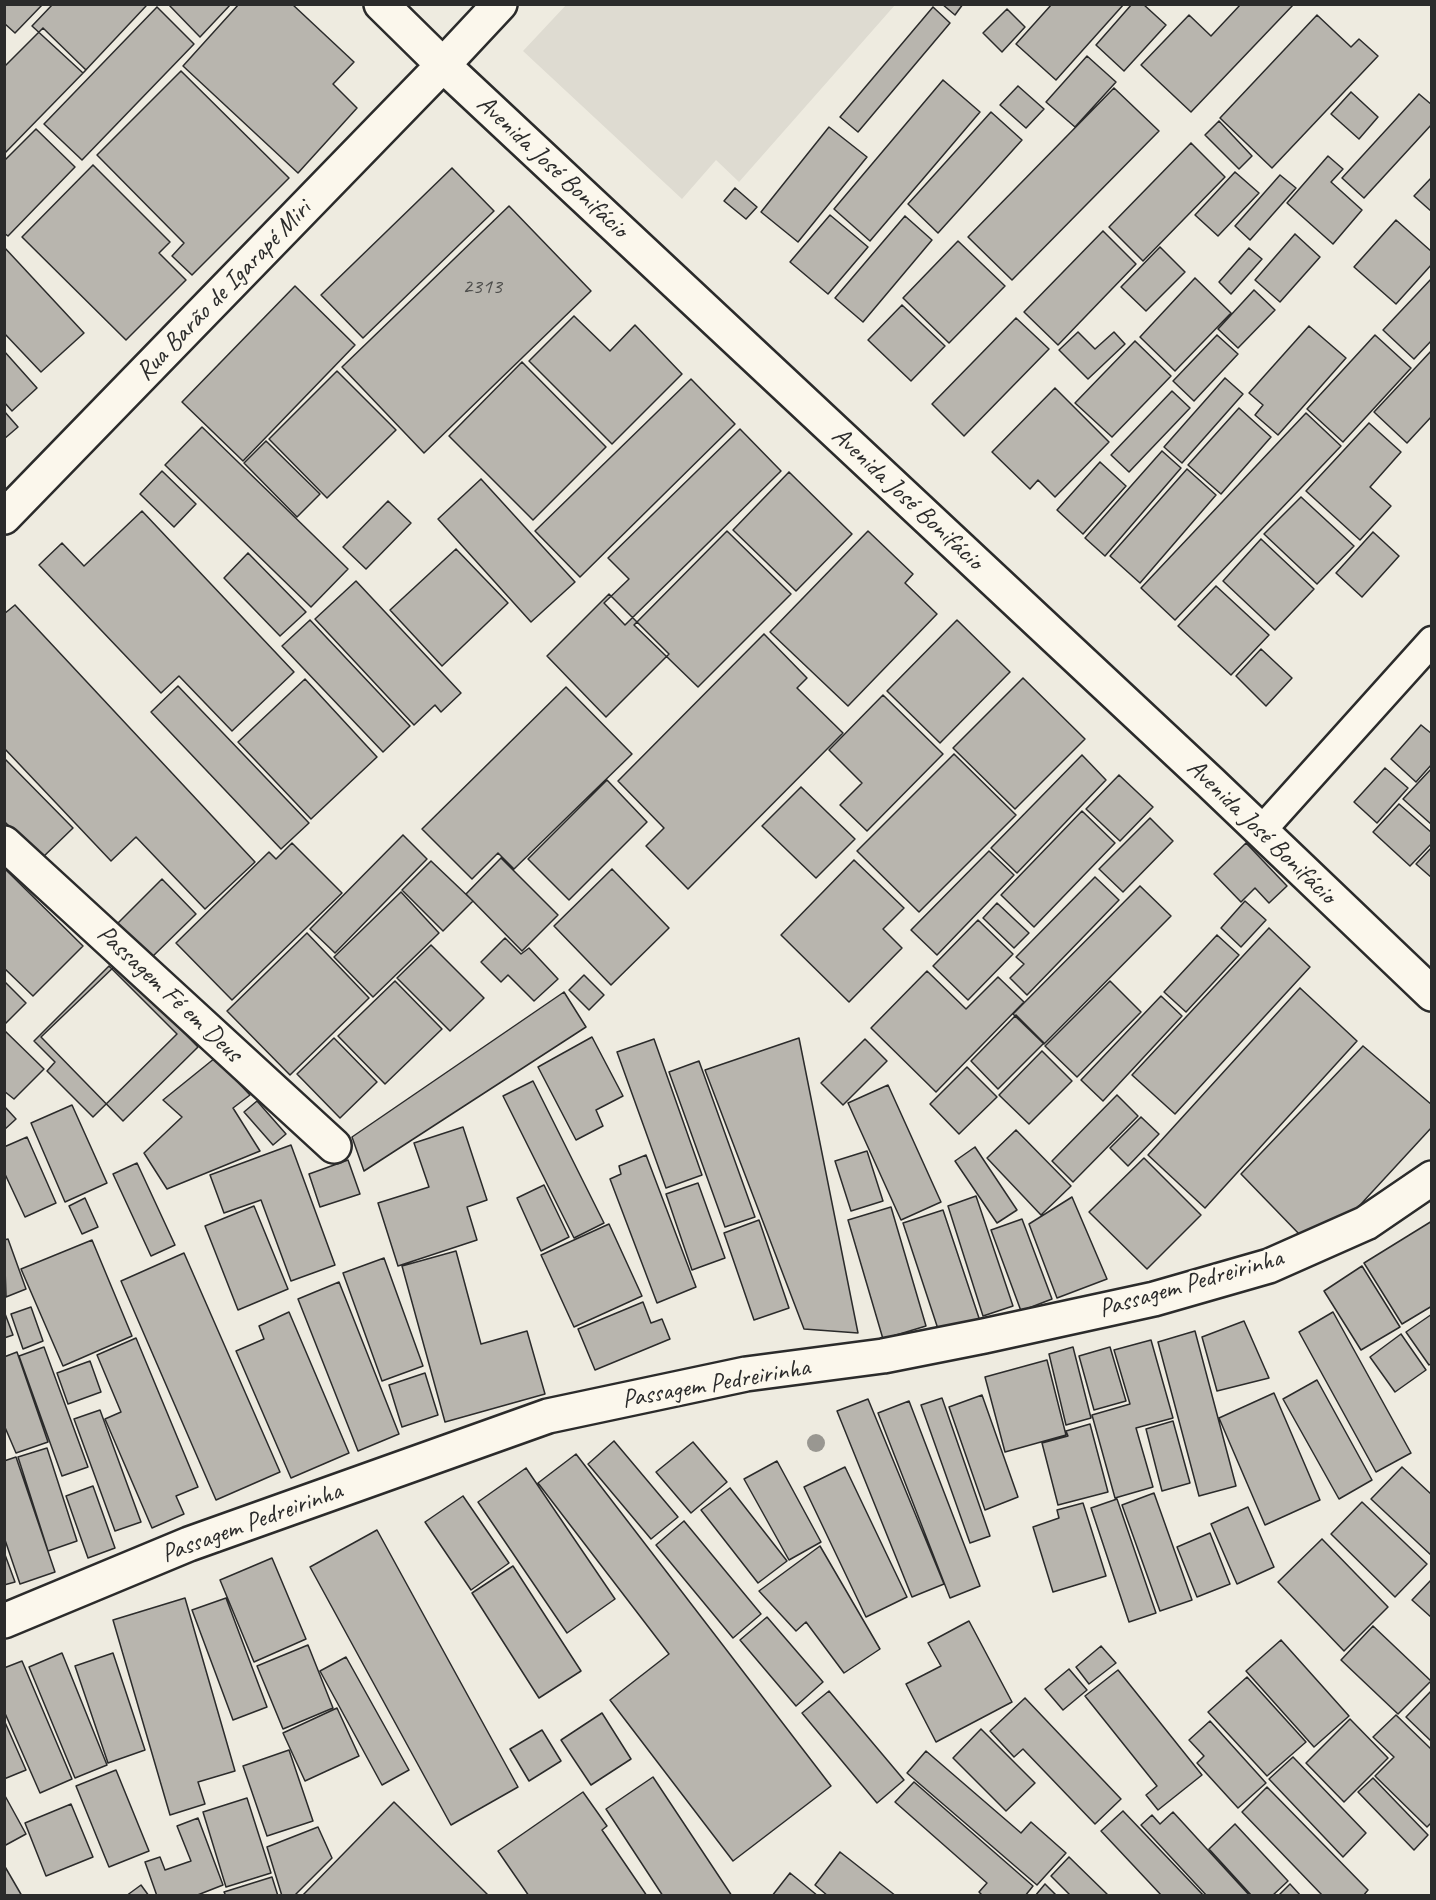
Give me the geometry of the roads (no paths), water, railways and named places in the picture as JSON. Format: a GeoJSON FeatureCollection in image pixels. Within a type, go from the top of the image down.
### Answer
{"type":"FeatureCollection","features":[{"type":"Feature","properties":{"kind":"main road","name":"Avenida José Bonifácio"},"geometry":{"type":"LineString","coordinates":[[381,4],[443,65],[1431,994]]}},
{"type":"Feature","properties":{"kind":"main road","name":"Rua Barão de Igarapé Miri"},"geometry":{"type":"LineString","coordinates":[[4,518],[500,4]]}},
{"type":"Feature","properties":{"kind":"main road","name":"Passagem Fé em Deus"},"geometry":{"type":"LineString","coordinates":[[4,843],[334,1146]]}},
{"type":"Feature","properties":{"kind":"main road","name":"Passagem Pedreirinha"},"geometry":{"type":"LineString","coordinates":[[4,1621],[189,1544],[548,1416],[747,1374],[883,1356],[984,1336],[1154,1299],[1269,1266],[1366,1222],[1431,1178]]}},
{"type":"Feature","properties":{"kind":"lane"},"geometry":{"type":"LineString","coordinates":[[1260,831],[1431,641]]}}]}
